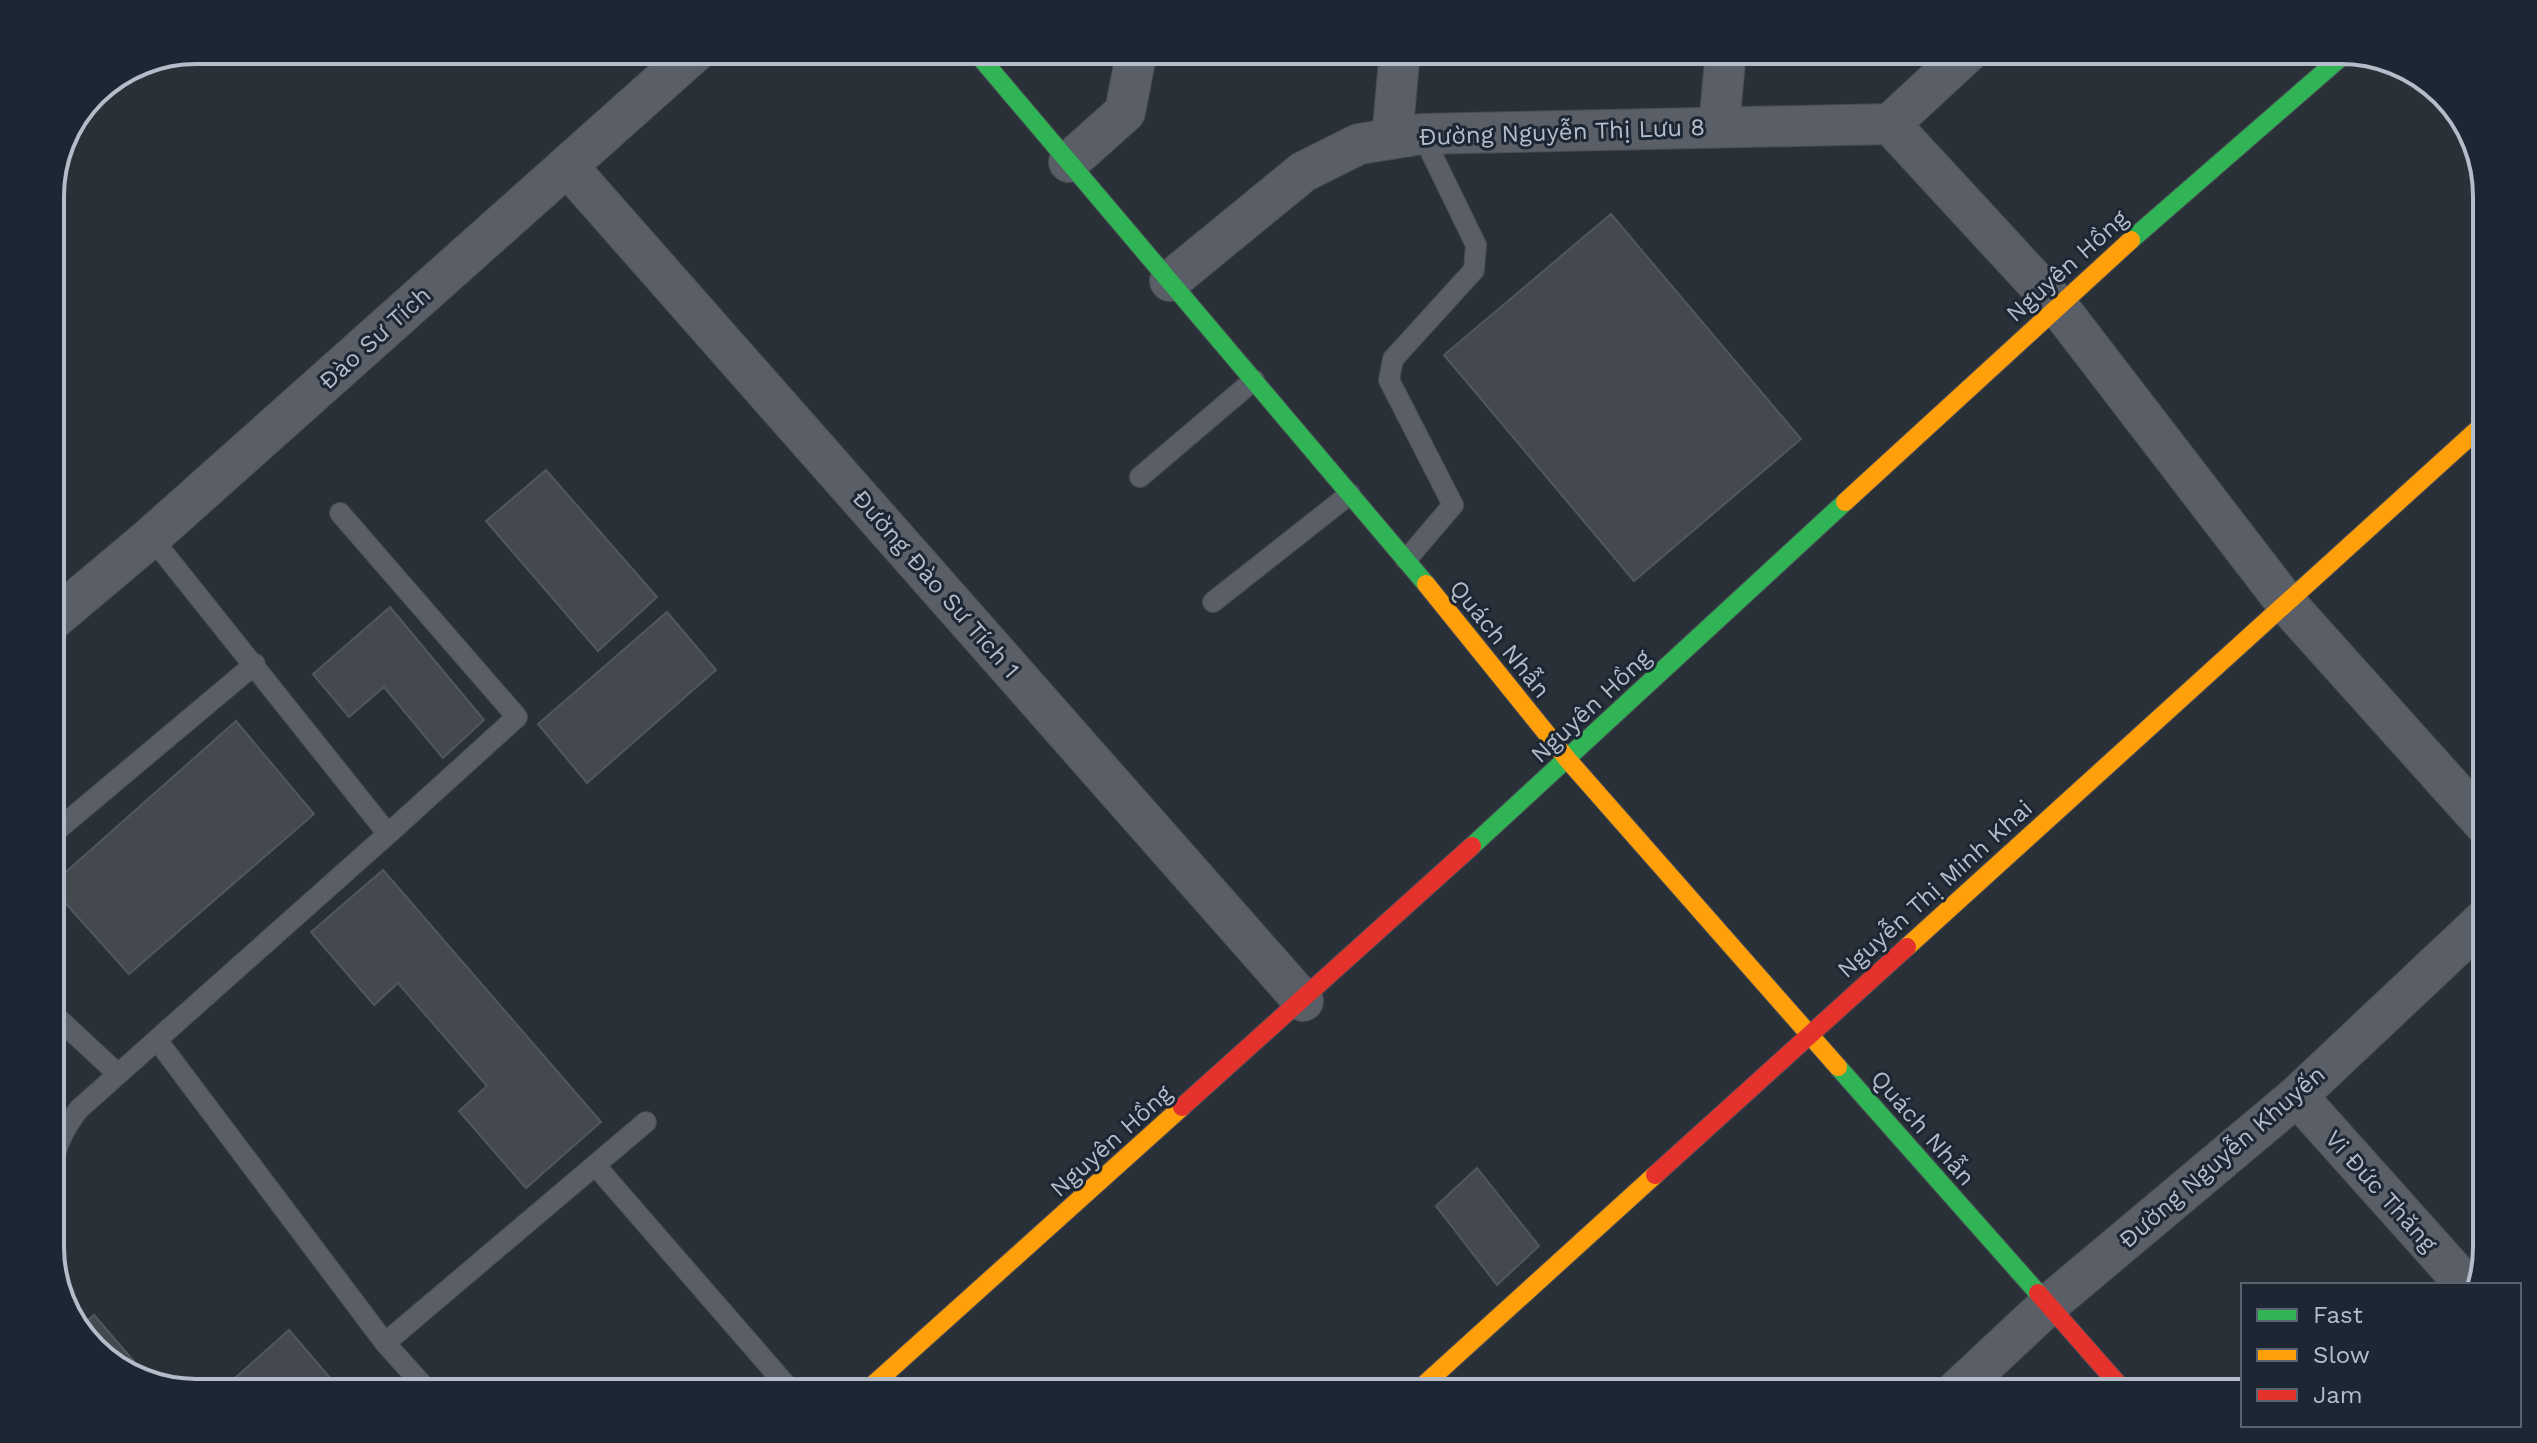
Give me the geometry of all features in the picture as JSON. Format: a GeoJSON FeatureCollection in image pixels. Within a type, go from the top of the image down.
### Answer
{"type":"FeatureCollection","features":[{"type":"Feature","properties":{"kind":"street","name":"Đào Sư Tích"},"geometry":{"type":"LineString","coordinates":[[64,610],[151,537],[682,64]]}},
{"type":"Feature","properties":{"kind":"street","name":"Quách Nhẫn"},"geometry":{"type":"LineString","coordinates":[[986,64],[1406,560],[1568,760],[2113,1379]]}},
{"type":"Feature","properties":{"kind":"street"},"geometry":{"type":"LineString","coordinates":[[1069,162],[1125,112],[1134,64]]}},
{"type":"Feature","properties":{"kind":"street"},"geometry":{"type":"LineString","coordinates":[[1401,64],[1407,136]]}},
{"type":"Feature","properties":{"kind":"street"},"geometry":{"type":"LineString","coordinates":[[1719,127],[1725,64]]}},
{"type":"Feature","properties":{"kind":"street"},"geometry":{"type":"LineString","coordinates":[[1955,64],[1890,124],[2057,305],[2286,603],[2473,811]]}},
{"type":"Feature","properties":{"kind":"street","name":"Nguyên Hồng"},"geometry":{"type":"LineString","coordinates":[[880,1379],[1568,760],[2057,305],[2333,64]]}},
{"type":"Feature","properties":{"kind":"street","name":"Đường Nguyễn Thị Lưu 8"},"geometry":{"type":"LineString","coordinates":[[1170,281],[1303,172],[1359,144],[1407,136],[1890,124]]}},
{"type":"Feature","properties":{"kind":"street","name":"Đường Đào Sư Tích 1"},"geometry":{"type":"LineString","coordinates":[[568,167],[1303,1001]]}},
{"type":"Feature","properties":{"kind":"street","name":"Nguyễn Thị Minh Khai"},"geometry":{"type":"LineString","coordinates":[[1430,1379],[2473,434]]}},
{"type":"Feature","properties":{"kind":"street","name":"Đường Nguyễn Khuyến"},"geometry":{"type":"LineString","coordinates":[[1969,1379],[2047,1306],[2297,1096],[2473,930]]}},
{"type":"Feature","properties":{"kind":"street","name":"Vi Đức Thăng"},"geometry":{"type":"LineString","coordinates":[[2297,1096],[2464,1283]]}},
{"type":"Feature","properties":{"kind":"lane"},"geometry":{"type":"LineString","coordinates":[[1406,560],[1453,505],[1389,380],[1389,370],[1393,359],[1474,270],[1478,256],[1476,245],[1407,136]]}},
{"type":"Feature","properties":{"kind":"lane"},"geometry":{"type":"LineString","coordinates":[[1140,477],[1254,380]]}},
{"type":"Feature","properties":{"kind":"lane"},"geometry":{"type":"LineString","coordinates":[[1213,602],[1350,494]]}},
{"type":"Feature","properties":{"kind":"lane"},"geometry":{"type":"LineString","coordinates":[[64,1129],[118,1074],[517,717],[340,513]]}},
{"type":"Feature","properties":{"kind":"lane"},"geometry":{"type":"LineString","coordinates":[[151,537],[388,834]]}},
{"type":"Feature","properties":{"kind":"lane"},"geometry":{"type":"LineString","coordinates":[[64,824],[255,664]]}},
{"type":"Feature","properties":{"kind":"lane"},"geometry":{"type":"LineString","coordinates":[[64,1024],[118,1074]]}},
{"type":"Feature","properties":{"kind":"lane"},"geometry":{"type":"LineString","coordinates":[[157,1040],[385,1343],[417,1379]]}},
{"type":"Feature","properties":{"kind":"lane"},"geometry":{"type":"LineString","coordinates":[[385,1343],[646,1122]]}},
{"type":"Feature","properties":{"kind":"lane"},"geometry":{"type":"LineString","coordinates":[[595,1165],[781,1379]]}},
{"type":"Feature","properties":{"kind":"building"},"geometry":{"type":"Polygon","coordinates":[[[1611,214],[1801,439],[1634,581],[1444,355],[1611,214]]]}},
{"type":"Feature","properties":{"kind":"building"},"geometry":{"type":"Polygon","coordinates":[[[546,470],[657,597],[598,651],[486,521],[546,470]]]}},
{"type":"Feature","properties":{"kind":"building"},"geometry":{"type":"Polygon","coordinates":[[[390,607],[484,720],[443,758],[384,687],[349,717],[313,674],[390,607]]]}},
{"type":"Feature","properties":{"kind":"building"},"geometry":{"type":"Polygon","coordinates":[[[667,612],[716,670],[587,783],[538,724],[667,612]]]}},
{"type":"Feature","properties":{"kind":"building"},"geometry":{"type":"Polygon","coordinates":[[[236,721],[314,814],[129,974],[64,902],[64,874],[236,721]]]}},
{"type":"Feature","properties":{"kind":"building"},"geometry":{"type":"Polygon","coordinates":[[[383,870],[601,1122],[526,1188],[459,1111],[487,1086],[398,983],[374,1005],[311,932],[383,870]]]}},
{"type":"Feature","properties":{"kind":"building"},"geometry":{"type":"Polygon","coordinates":[[[1477,1168],[1539,1246],[1497,1285],[1436,1206],[1477,1168]]]}},
{"type":"Feature","properties":{"kind":"building"},"geometry":{"type":"Polygon","coordinates":[[[94,1315],[137,1365],[115,1352],[87,1321],[94,1315]]]}},
{"type":"Feature","properties":{"kind":"building"},"geometry":{"type":"Polygon","coordinates":[[[289,1330],[331,1379],[236,1379],[289,1330]]]}},
{"type":"Feature","properties":{"kind":"traffic: fast"},"geometry":{"type":"LineString","coordinates":[[986,64],[1426,584]]}},
{"type":"Feature","properties":{"kind":"traffic: fast"},"geometry":{"type":"LineString","coordinates":[[2131,240],[2333,64]]}},
{"type":"Feature","properties":{"kind":"traffic: fast"},"geometry":{"type":"LineString","coordinates":[[1472,846],[1845,502]]}},
{"type":"Feature","properties":{"kind":"traffic: fast"},"geometry":{"type":"LineString","coordinates":[[1838,1067],[2038,1293]]}},
{"type":"Feature","properties":{"kind":"traffic: slow"},"geometry":{"type":"LineString","coordinates":[[1845,502],[2131,240]]}},
{"type":"Feature","properties":{"kind":"traffic: slow"},"geometry":{"type":"LineString","coordinates":[[1907,947],[2473,434]]}},
{"type":"Feature","properties":{"kind":"traffic: slow"},"geometry":{"type":"LineString","coordinates":[[1426,584],[1568,760],[1838,1067]]}},
{"type":"Feature","properties":{"kind":"traffic: slow"},"geometry":{"type":"LineString","coordinates":[[880,1379],[1182,1107]]}},
{"type":"Feature","properties":{"kind":"traffic: slow"},"geometry":{"type":"LineString","coordinates":[[1430,1379],[1655,1175]]}},
{"type":"Feature","properties":{"kind":"traffic: jam"},"geometry":{"type":"LineString","coordinates":[[1182,1107],[1472,846]]}},
{"type":"Feature","properties":{"kind":"traffic: jam"},"geometry":{"type":"LineString","coordinates":[[1655,1175],[1907,947]]}},
{"type":"Feature","properties":{"kind":"traffic: jam"},"geometry":{"type":"LineString","coordinates":[[2038,1293],[2114,1379]]}}]}
